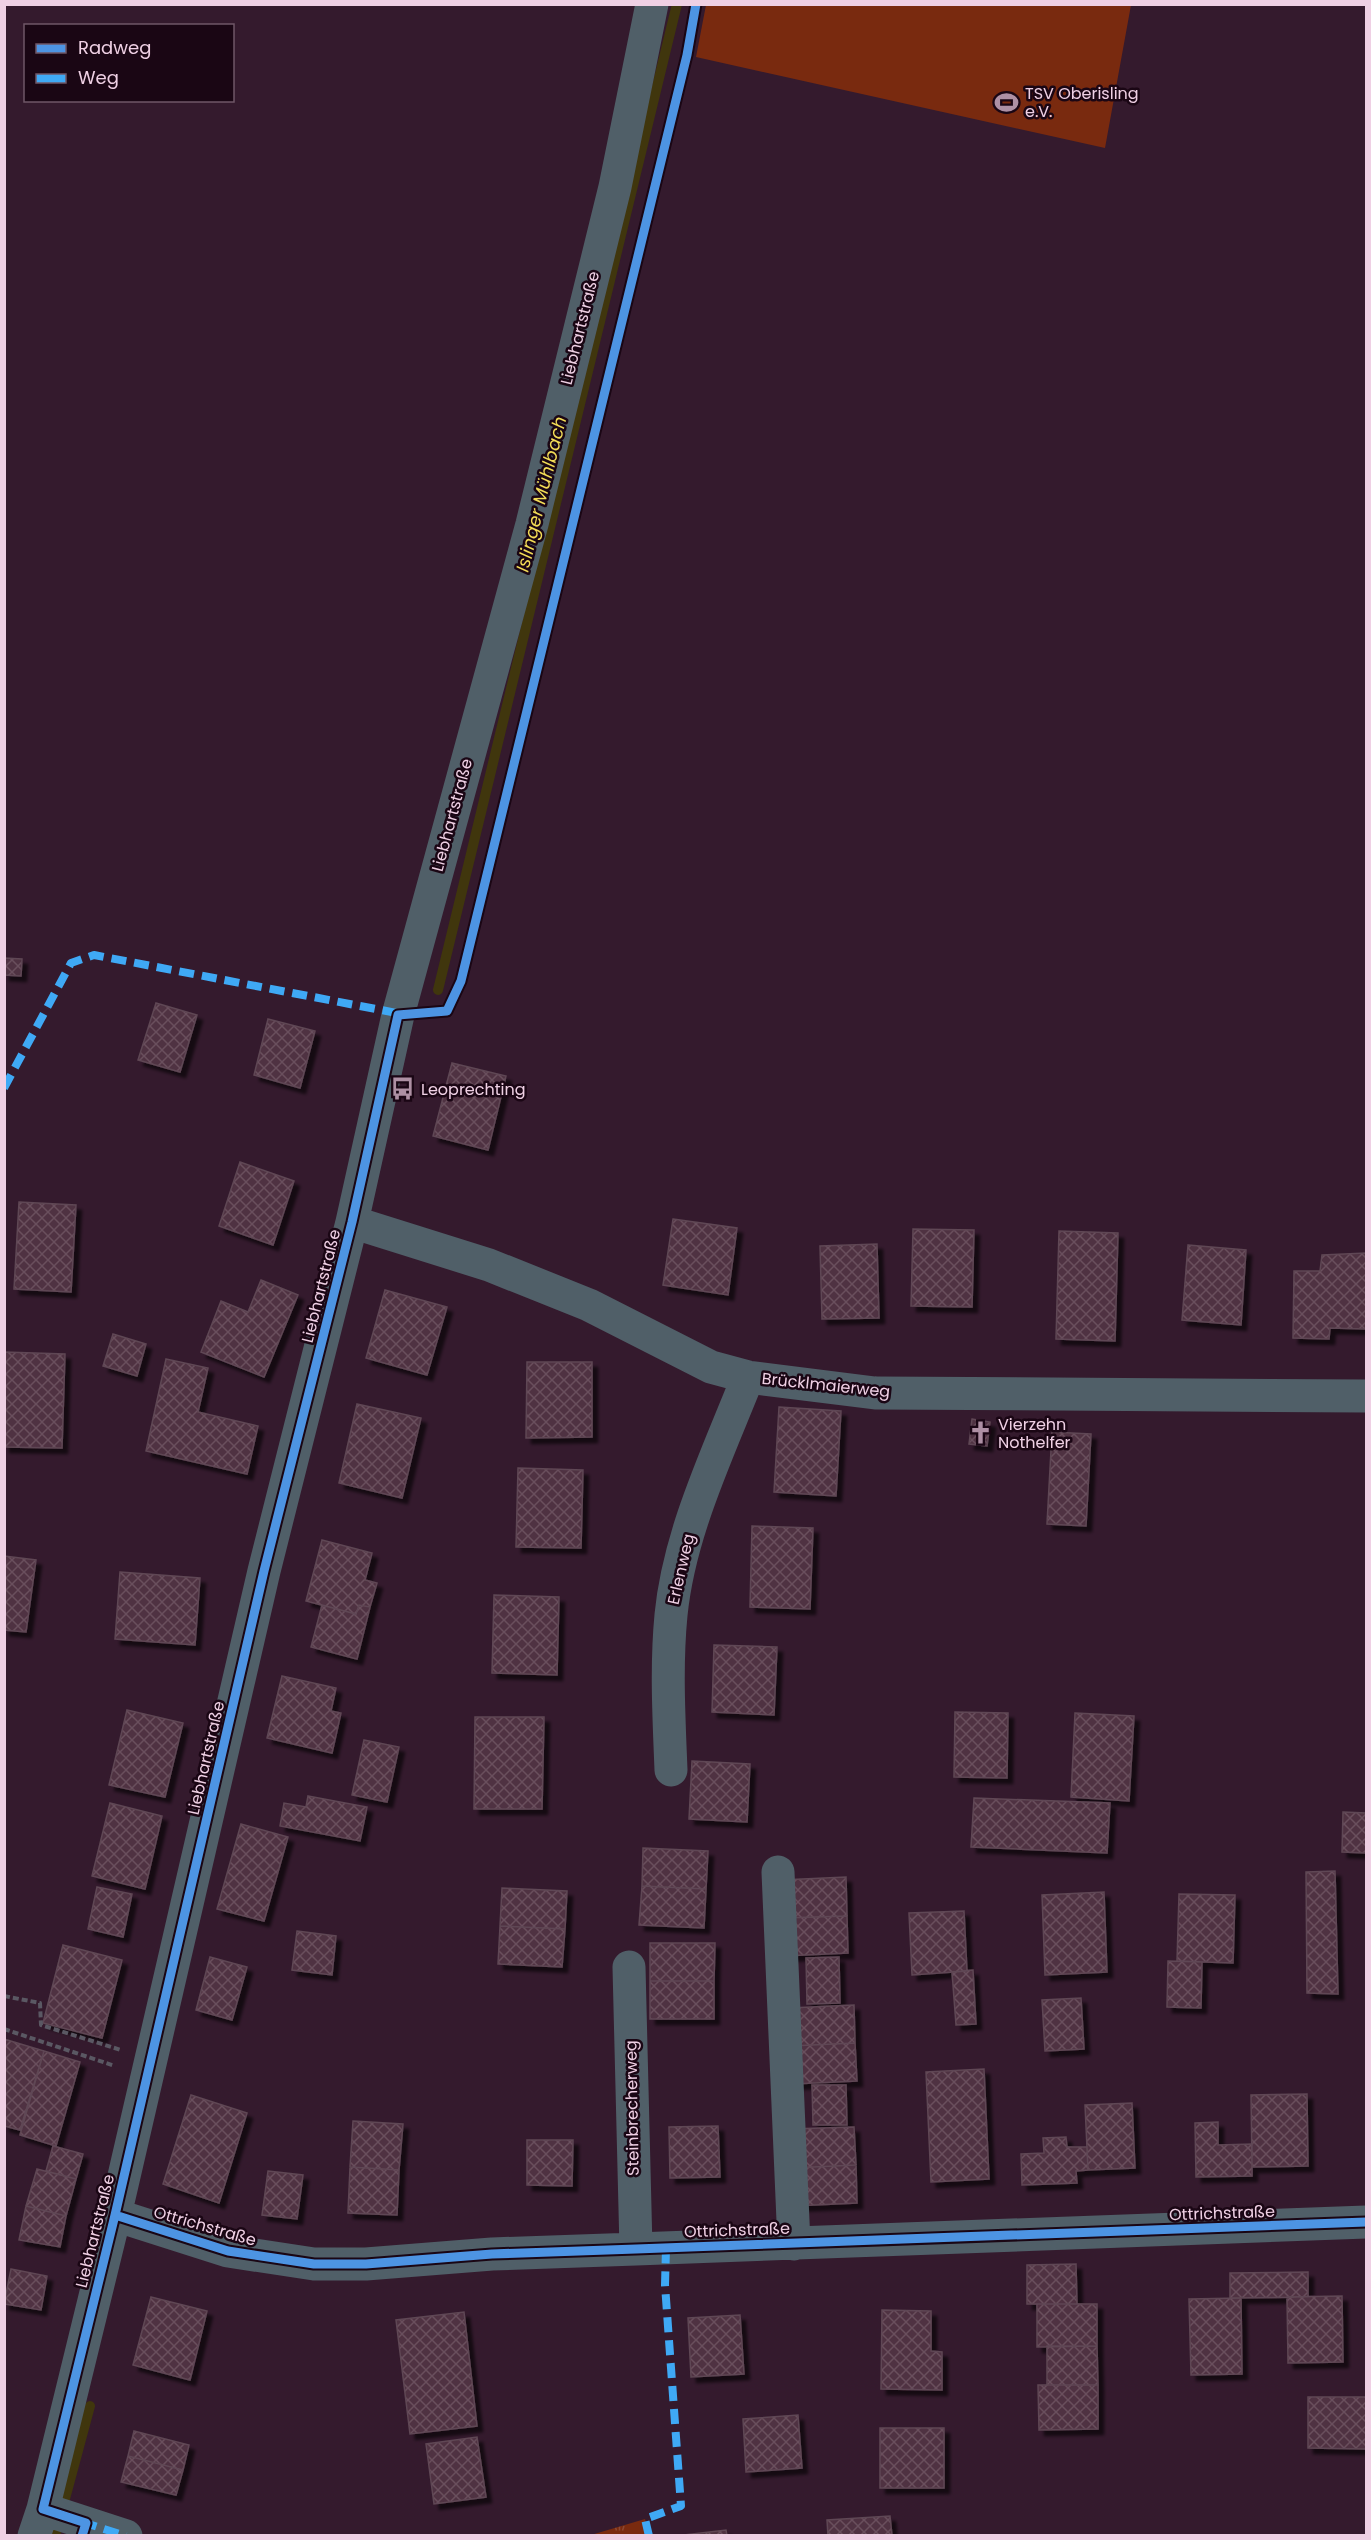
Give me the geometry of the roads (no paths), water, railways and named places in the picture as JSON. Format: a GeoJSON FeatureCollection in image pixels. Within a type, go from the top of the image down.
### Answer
{"type":"FeatureCollection","features":[{"type":"Feature","properties":{"kind":"street","name":"Liebhartstraße"},"geometry":{"type":"LineString","coordinates":[[51,2519],[115,2215],[264,1571],[352,1222],[398,1015],[532,524],[603,234],[652,4]]}},
{"type":"Feature","properties":{"kind":"street","name":"Brücklmaierweg"},"geometry":{"type":"LineString","coordinates":[[352,1222],[489,1265],[589,1305],[711,1367],[748,1377],[875,1392],[1366,1396]]}},
{"type":"Feature","properties":{"kind":"street","name":"Erlenweg"},"geometry":{"type":"LineString","coordinates":[[671,1770],[668,1677],[671,1614],[682,1557],[699,1500],[748,1377]]}},
{"type":"Feature","properties":{"kind":"street"},"geometry":{"type":"LineString","coordinates":[[778,1872],[794,2244]]}},
{"type":"Feature","properties":{"kind":"street","name":"Steinbrecherweg"},"geometry":{"type":"LineString","coordinates":[[629,1967],[636,2248]]}},
{"type":"Feature","properties":{"kind":"street","name":"Ottrichstraße"},"geometry":{"type":"LineString","coordinates":[[115,2215],[228,2251],[314,2264],[366,2264],[492,2254],[636,2248],[1366,2222]]}},
{"type":"Feature","properties":{"kind":"street"},"geometry":{"type":"LineString","coordinates":[[51,2519],[126,2535]]}},
{"type":"Feature","properties":{"kind":"waterway","name":"Islinger Mühlbach"},"geometry":{"type":"LineString","coordinates":[[438,990],[677,4]]}},
{"type":"Feature","properties":{"kind":"waterway","name":"Islinger Mühlbach"},"geometry":{"type":"LineString","coordinates":[[55,2536],[90,2406]]}},
{"type":"Feature","properties":{"kind":"place","name":"TSV Oberisling e.V."},"geometry":{"type":"Point","coordinates":[1007,102]}},
{"type":"Feature","properties":{"kind":"place","name":"Leoprechting"},"geometry":{"type":"Point","coordinates":[403,1089]}},
{"type":"Feature","properties":{"kind":"place","name":"Vierzehn Nothelfer"},"geometry":{"type":"Point","coordinates":[980,1433]}}]}
